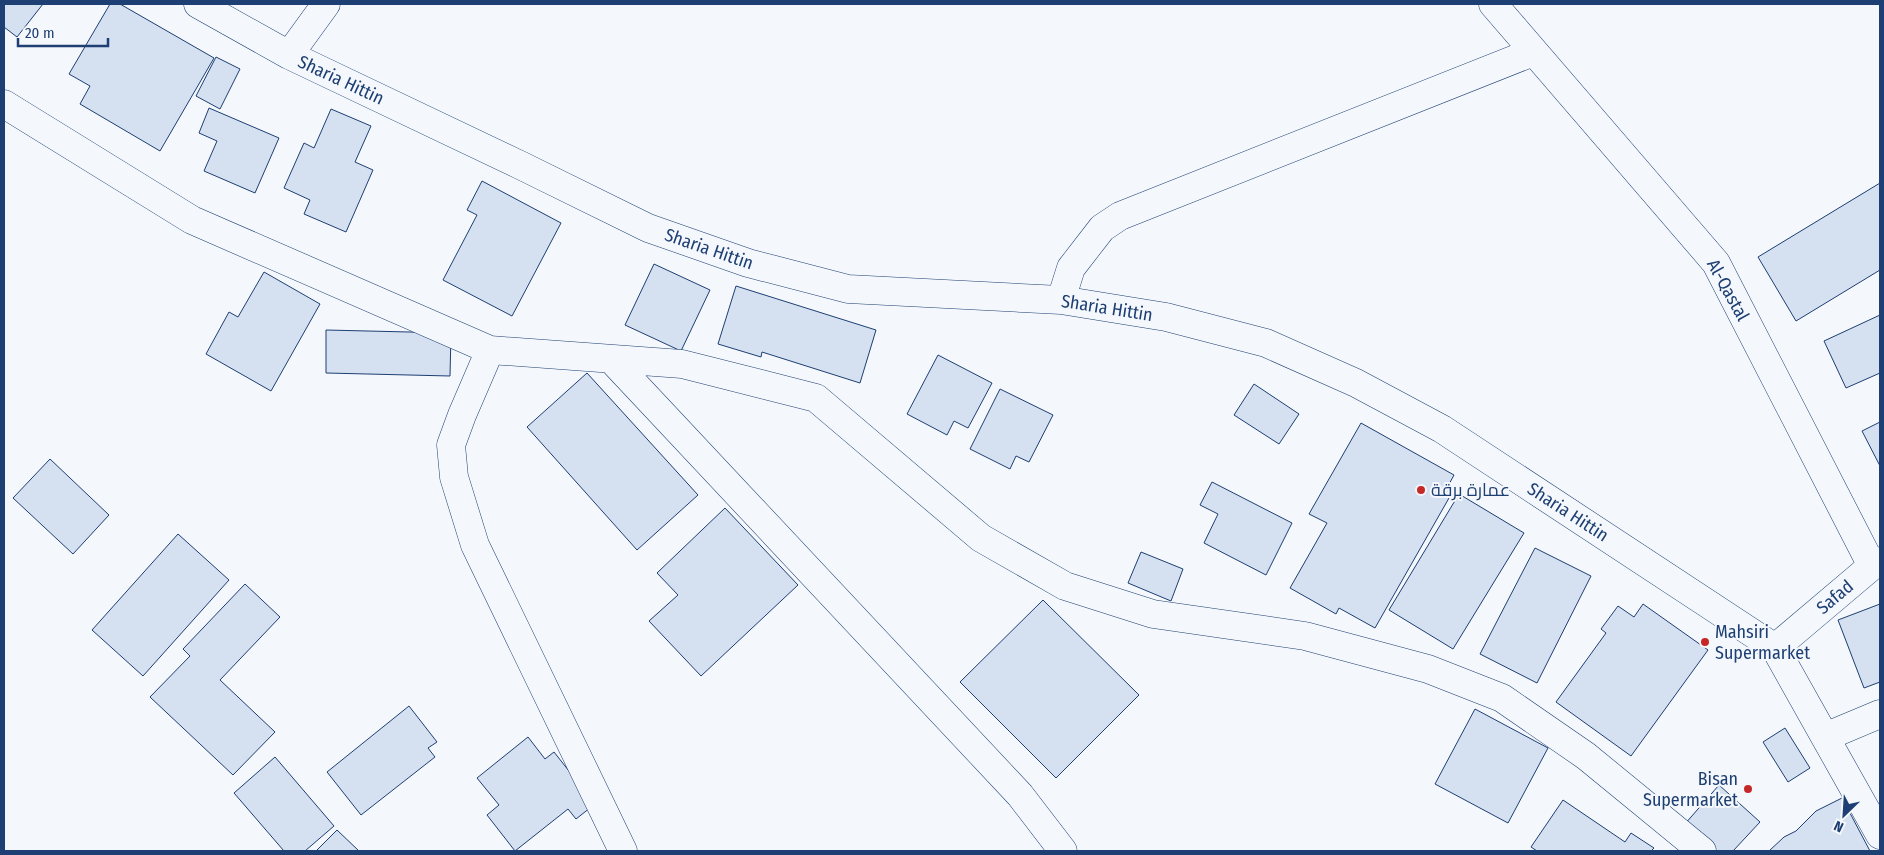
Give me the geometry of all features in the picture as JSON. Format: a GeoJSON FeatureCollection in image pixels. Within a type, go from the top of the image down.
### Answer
{"type":"FeatureCollection","features":[{"type":"Feature","properties":{"kind":"street","name":"Sharia Hittin"},"geometry":{"type":"LineString","coordinates":[[198,4],[290,55],[648,228],[748,263],[848,289],[1061,300],[1166,317],[1266,343],[1356,383],[1442,429],[1775,648],[1880,835]]}},
{"type":"Feature","properties":{"kind":"street"},"geometry":{"type":"LineString","coordinates":[[290,55],[326,4]]}},
{"type":"Feature","properties":{"kind":"street","name":"Al-Qastal"},"geometry":{"type":"LineString","coordinates":[[1493,4],[1716,263],[1876,564]]}},
{"type":"Feature","properties":{"kind":"street"},"geometry":{"type":"LineString","coordinates":[[1061,300],[1071,268],[1102,228],[1120,216],[1533,52]]}},
{"type":"Feature","properties":{"kind":"street"},"geometry":{"type":"LineString","coordinates":[[4,104],[192,220],[490,350],[682,364],[816,398],[981,538],[1065,586],[1153,614],[1305,636],[1428,669],[1502,698],[1586,756],[1702,851]]}},
{"type":"Feature","properties":{"kind":"street"},"geometry":{"type":"LineString","coordinates":[[490,350],[451,445],[454,477],[475,545],[623,851]]}},
{"type":"Feature","properties":{"kind":"street"},"geometry":{"type":"LineString","coordinates":[[611,359],[1020,795],[1063,851]]}},
{"type":"Feature","properties":{"kind":"street","name":"Safad"},"geometry":{"type":"LineString","coordinates":[[1775,648],[1876,564]]}},
{"type":"Feature","properties":{"kind":"street"},"geometry":{"type":"LineString","coordinates":[[1825,737],[1880,714]]}},
{"type":"Feature","properties":{"kind":"building"},"geometry":{"type":"Polygon","coordinates":[[[4,4],[43,4],[17,37],[4,27],[4,4]]]}},
{"type":"Feature","properties":{"kind":"building"},"geometry":{"type":"Polygon","coordinates":[[[110,4],[120,4],[214,58],[160,151],[80,104],[90,86],[69,74],[110,4]]]}},
{"type":"Feature","properties":{"kind":"building"},"geometry":{"type":"Polygon","coordinates":[[[216,57],[240,69],[220,109],[196,96],[216,57]]]}},
{"type":"Feature","properties":{"kind":"building"},"geometry":{"type":"Polygon","coordinates":[[[209,108],[279,138],[255,193],[204,171],[217,141],[199,133],[209,108]]]}},
{"type":"Feature","properties":{"kind":"building"},"geometry":{"type":"Polygon","coordinates":[[[331,109],[371,126],[355,162],[373,170],[346,232],[304,214],[310,200],[284,188],[304,143],[314,148],[331,109]]]}},
{"type":"Feature","properties":{"kind":"building"},"geometry":{"type":"Polygon","coordinates":[[[482,181],[561,223],[512,316],[443,280],[477,215],[467,210],[482,181]]]}},
{"type":"Feature","properties":{"kind":"building"},"geometry":{"type":"Polygon","coordinates":[[[1880,183],[1880,270],[1796,321],[1758,257],[1880,183]]]}},
{"type":"Feature","properties":{"kind":"building"},"geometry":{"type":"Polygon","coordinates":[[[654,264],[710,290],[681,351],[625,325],[654,264]]]}},
{"type":"Feature","properties":{"kind":"building"},"geometry":{"type":"Polygon","coordinates":[[[264,272],[320,304],[271,391],[206,354],[229,312],[238,317],[264,272]]]}},
{"type":"Feature","properties":{"kind":"building"},"geometry":{"type":"Polygon","coordinates":[[[736,286],[876,330],[860,383],[762,352],[761,357],[718,344],[736,286]]]}},
{"type":"Feature","properties":{"kind":"building"},"geometry":{"type":"Polygon","coordinates":[[[1880,315],[1880,373],[1846,388],[1824,341],[1880,315]]]}},
{"type":"Feature","properties":{"kind":"building"},"geometry":{"type":"Polygon","coordinates":[[[326,330],[451,333],[450,376],[326,373],[326,330]]]}},
{"type":"Feature","properties":{"kind":"building"},"geometry":{"type":"Polygon","coordinates":[[[938,355],[992,383],[968,428],[954,421],[947,435],[907,414],[938,355]]]}},
{"type":"Feature","properties":{"kind":"building"},"geometry":{"type":"Polygon","coordinates":[[[587,373],[698,495],[637,550],[527,427],[587,373]]]}},
{"type":"Feature","properties":{"kind":"building"},"geometry":{"type":"Polygon","coordinates":[[[1254,384],[1299,414],[1279,444],[1234,415],[1254,384]]]}},
{"type":"Feature","properties":{"kind":"building"},"geometry":{"type":"Polygon","coordinates":[[[1000,389],[1053,415],[1029,462],[1016,456],[1010,469],[970,449],[1000,389]]]}},
{"type":"Feature","properties":{"kind":"building"},"geometry":{"type":"Polygon","coordinates":[[[1880,422],[1880,466],[1862,431],[1880,422]]]}},
{"type":"Feature","properties":{"kind":"building"},"geometry":{"type":"Polygon","coordinates":[[[1361,423],[1454,475],[1447,488],[1453,491],[1375,628],[1339,608],[1336,614],[1290,588],[1327,523],[1309,514],[1361,423]]]}},
{"type":"Feature","properties":{"kind":"building"},"geometry":{"type":"Polygon","coordinates":[[[50,459],[109,515],[73,554],[13,498],[50,459]]]}},
{"type":"Feature","properties":{"kind":"building"},"geometry":{"type":"Polygon","coordinates":[[[1212,482],[1292,523],[1266,575],[1204,543],[1218,514],[1200,505],[1212,482]]]}},
{"type":"Feature","properties":{"kind":"building"},"geometry":{"type":"Polygon","coordinates":[[[1459,494],[1524,533],[1453,649],[1389,610],[1459,494]]]}},
{"type":"Feature","properties":{"kind":"building"},"geometry":{"type":"Polygon","coordinates":[[[725,508],[798,585],[701,676],[649,621],[678,595],[657,573],[725,508]]]}},
{"type":"Feature","properties":{"kind":"building"},"geometry":{"type":"Polygon","coordinates":[[[178,534],[229,580],[143,676],[92,630],[178,534]]]}},
{"type":"Feature","properties":{"kind":"building"},"geometry":{"type":"Polygon","coordinates":[[[1535,548],[1591,576],[1537,683],[1480,654],[1535,548]]]}},
{"type":"Feature","properties":{"kind":"building"},"geometry":{"type":"Polygon","coordinates":[[[1141,552],[1183,569],[1171,601],[1128,583],[1141,552]]]}},
{"type":"Feature","properties":{"kind":"building"},"geometry":{"type":"Polygon","coordinates":[[[245,584],[280,617],[220,680],[275,732],[233,775],[150,697],[190,656],[183,649],[245,584]]]}},
{"type":"Feature","properties":{"kind":"building"},"geometry":{"type":"Polygon","coordinates":[[[1043,600],[1139,695],[1056,778],[960,682],[1043,600]]]}},
{"type":"Feature","properties":{"kind":"building"},"geometry":{"type":"Polygon","coordinates":[[[1643,604],[1708,650],[1631,756],[1556,702],[1606,633],[1601,629],[1618,606],[1634,617],[1643,604]]]}},
{"type":"Feature","properties":{"kind":"building"},"geometry":{"type":"Polygon","coordinates":[[[1880,604],[1880,682],[1864,688],[1838,620],[1880,604]]]}},
{"type":"Feature","properties":{"kind":"building"},"geometry":{"type":"Polygon","coordinates":[[[409,706],[437,742],[428,748],[435,757],[361,815],[327,772],[409,706]]]}},
{"type":"Feature","properties":{"kind":"building"},"geometry":{"type":"Polygon","coordinates":[[[1475,709],[1548,748],[1508,823],[1435,784],[1475,709]]]}},
{"type":"Feature","properties":{"kind":"building"},"geometry":{"type":"Polygon","coordinates":[[[1785,728],[1810,768],[1788,782],[1763,742],[1785,728]]]}},
{"type":"Feature","properties":{"kind":"building"},"geometry":{"type":"Polygon","coordinates":[[[528,737],[545,759],[554,752],[595,804],[576,819],[568,809],[515,851],[487,815],[499,805],[477,778],[528,737]]]}},
{"type":"Feature","properties":{"kind":"building"},"geometry":{"type":"Polygon","coordinates":[[[275,757],[334,826],[305,851],[284,851],[234,793],[275,757]]]}},
{"type":"Feature","properties":{"kind":"building"},"geometry":{"type":"Polygon","coordinates":[[[1719,785],[1760,822],[1733,851],[1714,851],[1684,825],[1719,785]]]}},
{"type":"Feature","properties":{"kind":"building"},"geometry":{"type":"Polygon","coordinates":[[[1842,798],[1870,851],[1769,851],[1784,837],[1796,831],[1816,811],[1842,798]]]}},
{"type":"Feature","properties":{"kind":"building"},"geometry":{"type":"Polygon","coordinates":[[[1563,800],[1625,842],[1631,833],[1654,848],[1651,851],[1537,851],[1531,847],[1563,800]]]}},
{"type":"Feature","properties":{"kind":"building"},"geometry":{"type":"Polygon","coordinates":[[[337,830],[359,851],[316,851],[337,830]]]}},
{"type":"Feature","properties":{"kind":"place","name":"عمارة برقة"},"geometry":{"type":"Point","coordinates":[1421,490]}},
{"type":"Feature","properties":{"kind":"place","name":"Mahsiri Supermarket"},"geometry":{"type":"Point","coordinates":[1705,642]}},
{"type":"Feature","properties":{"kind":"place","name":"Bisan Supermarket"},"geometry":{"type":"Point","coordinates":[1748,789]}}]}
